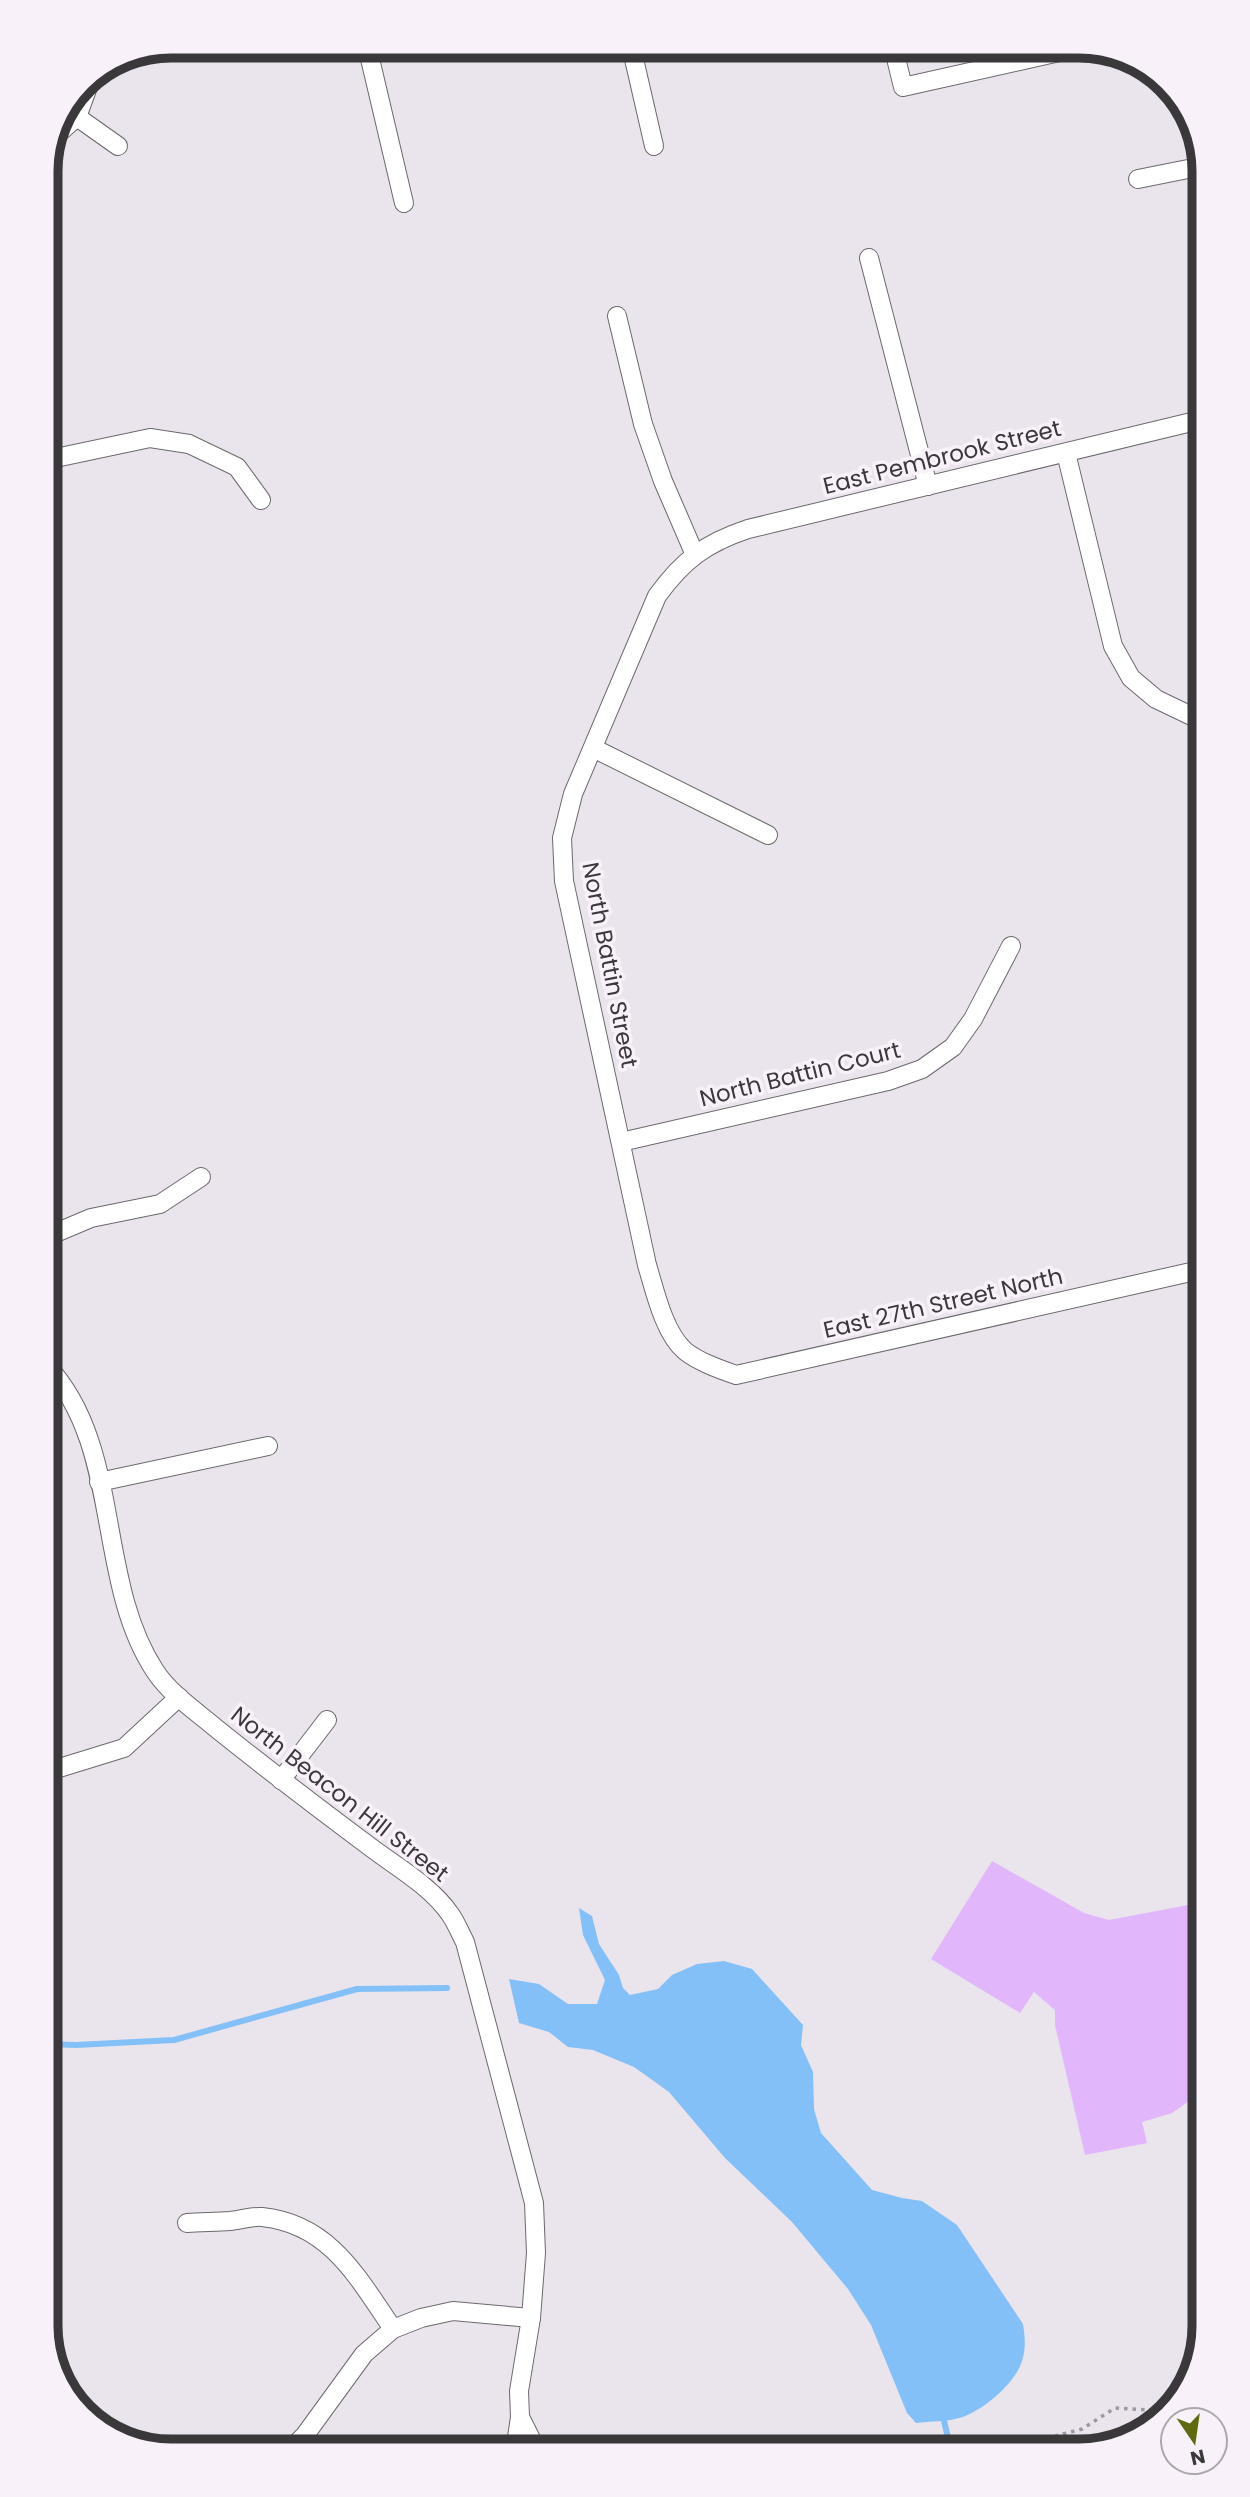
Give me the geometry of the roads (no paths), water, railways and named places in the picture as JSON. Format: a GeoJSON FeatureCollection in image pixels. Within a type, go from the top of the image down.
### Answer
{"type":"FeatureCollection","features":[{"type":"Feature","properties":{"kind":"street"},"geometry":{"type":"LineString","coordinates":[[370,58],[404,202]]}},
{"type":"Feature","properties":{"kind":"street"},"geometry":{"type":"LineString","coordinates":[[634,58],[654,146]]}},
{"type":"Feature","properties":{"kind":"street"},"geometry":{"type":"LineString","coordinates":[[896,58],[902,87],[1032,58]]}},
{"type":"Feature","properties":{"kind":"street"},"geometry":{"type":"LineString","coordinates":[[67,125],[77,117],[83,101]]}},
{"type":"Feature","properties":{"kind":"street"},"geometry":{"type":"LineString","coordinates":[[77,117],[118,146]]}},
{"type":"Feature","properties":{"kind":"street"},"geometry":{"type":"LineString","coordinates":[[1138,179],[1192,168]]}},
{"type":"Feature","properties":{"kind":"street"},"geometry":{"type":"LineString","coordinates":[[869,258],[928,486]]}},
{"type":"Feature","properties":{"kind":"street"},"geometry":{"type":"LineString","coordinates":[[617,316],[643,424],[663,481],[695,555]]}},
{"type":"Feature","properties":{"kind":"street","name":"East Pembrook Street"},"geometry":{"type":"LineString","coordinates":[[695,555],[719,538],[748,529],[1192,422]]}},
{"type":"Feature","properties":{"kind":"street"},"geometry":{"type":"LineString","coordinates":[[58,457],[150,438],[189,444],[237,467],[261,500]]}},
{"type":"Feature","properties":{"kind":"street"},"geometry":{"type":"LineString","coordinates":[[1066,453],[1113,646],[1130,678],[1156,699],[1192,716]]}},
{"type":"Feature","properties":{"kind":"street","name":"North Battin Street"},"geometry":{"type":"LineString","coordinates":[[695,555],[675,571],[657,596],[573,794],[562,838],[564,881],[647,1265],[665,1321],[684,1350],[696,1357]]}},
{"type":"Feature","properties":{"kind":"street"},"geometry":{"type":"LineString","coordinates":[[593,748],[768,835]]}},
{"type":"Feature","properties":{"kind":"street","name":"North Battin Court"},"geometry":{"type":"LineString","coordinates":[[621,1142],[888,1081],[922,1069],[953,1046],[973,1019],[1011,947]]}},
{"type":"Feature","properties":{"kind":"street"},"geometry":{"type":"LineString","coordinates":[[58,1232],[92,1218],[160,1204],[201,1177]]}},
{"type":"Feature","properties":{"kind":"street","name":"East 27th Street North"},"geometry":{"type":"LineString","coordinates":[[696,1357],[713,1367],[736,1375],[1192,1272]]}},
{"type":"Feature","properties":{"kind":"street","name":"North Beacon Hill Street"},"geometry":{"type":"LineString","coordinates":[[58,1378],[91,1442],[132,1628],[156,1673],[179,1697],[281,1780],[425,1889],[450,1913],[465,1942],[534,2203],[536,2253],[531,2318],[519,2391],[520,2417],[517,2439]]}},
{"type":"Feature","properties":{"kind":"street"},"geometry":{"type":"LineString","coordinates":[[99,1482],[268,1446]]}},
{"type":"Feature","properties":{"kind":"street"},"geometry":{"type":"LineString","coordinates":[[58,1768],[124,1748],[179,1697]]}},
{"type":"Feature","properties":{"kind":"street"},"geometry":{"type":"LineString","coordinates":[[281,1780],[327,1720]]}},
{"type":"Feature","properties":{"kind":"street"},"geometry":{"type":"LineString","coordinates":[[187,2222],[260,2217],[298,2224],[330,2245],[355,2273],[393,2329]]}},
{"type":"Feature","properties":{"kind":"street"},"geometry":{"type":"LineString","coordinates":[[301,2439],[364,2354],[393,2329],[421,2318],[453,2311],[531,2318]]}},
{"type":"Feature","properties":{"kind":"street","name":"North Beacon Hill Street"},"geometry":{"type":"LineString","coordinates":[[520,2417],[531,2439]]}},
{"type":"Feature","properties":{"kind":"water"},"geometry":{"type":"Polygon","coordinates":[[[579,1908],[592,1916],[599,1944],[619,1975],[623,1988],[630,1995],[658,1989],[672,1975],[697,1964],[724,1961],[752,1969],[803,2025],[801,2045],[813,2072],[814,2109],[821,2133],[872,2190],[922,2201],[957,2225],[1023,2324],[1025,2343],[1022,2361],[1012,2379],[996,2396],[968,2415],[916,2423],[907,2413],[871,2325],[848,2289],[792,2222],[725,2158],[669,2092],[634,2067],[593,2050],[568,2047],[549,2032],[519,2023],[509,1979],[539,1984],[568,2004],[597,2004],[605,1980],[583,1935],[579,1908]]]}},
{"type":"Feature","properties":{"kind":"waterway"},"geometry":{"type":"LineString","coordinates":[[58,2044],[174,2040],[357,1989],[447,1988]]}},
{"type":"Feature","properties":{"kind":"waterway"},"geometry":{"type":"LineString","coordinates":[[942,2412],[948,2439]]}}]}
